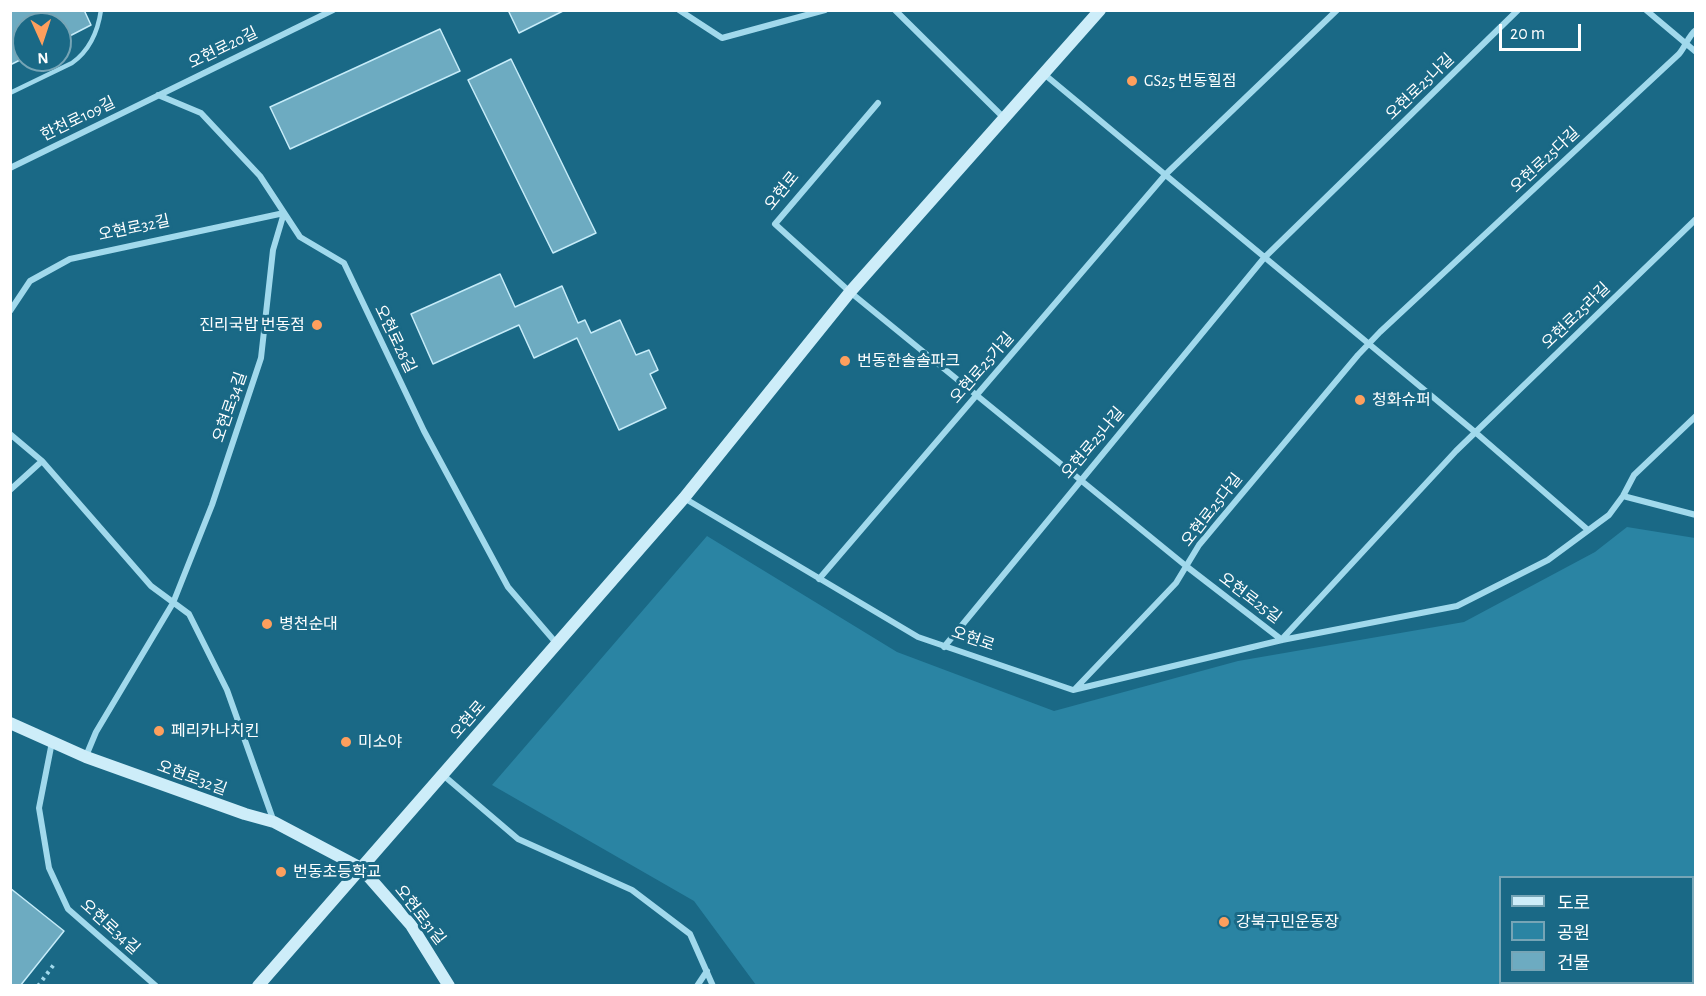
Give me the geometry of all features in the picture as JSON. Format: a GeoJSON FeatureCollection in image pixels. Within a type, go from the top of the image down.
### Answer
{"type":"FeatureCollection","features":[{"type":"Feature","properties":{"kind":"street","name":"오현로20길"},"geometry":{"type":"LineString","coordinates":[[158,95],[333,10]]}},
{"type":"Feature","properties":{"kind":"street"},"geometry":{"type":"LineString","coordinates":[[679,10],[722,38],[825,10]]}},
{"type":"Feature","properties":{"kind":"street"},"geometry":{"type":"LineString","coordinates":[[896,10],[1005,118]]}},
{"type":"Feature","properties":{"kind":"street","name":"오현로"},"geometry":{"type":"LineString","coordinates":[[258,986],[684,498],[850,292],[1100,10]]}},
{"type":"Feature","properties":{"kind":"street","name":"오현로25가길"},"geometry":{"type":"LineString","coordinates":[[819,579],[1166,174],[1337,10]]}},
{"type":"Feature","properties":{"kind":"street","name":"오현로25나길"},"geometry":{"type":"LineString","coordinates":[[944,647],[1264,258],[1518,10]]}},
{"type":"Feature","properties":{"kind":"street"},"geometry":{"type":"LineString","coordinates":[[1646,10],[1695,52]]}},
{"type":"Feature","properties":{"kind":"street","name":"오현로25다길"},"geometry":{"type":"LineString","coordinates":[[1073,690],[1176,583],[1199,545],[1369,344],[1679,54],[1695,30]]}},
{"type":"Feature","properties":{"kind":"street"},"geometry":{"type":"LineString","coordinates":[[1044,74],[1475,432],[1588,530]]}},
{"type":"Feature","properties":{"kind":"street","name":"한천로109길"},"geometry":{"type":"LineString","coordinates":[[10,168],[158,95]]}},
{"type":"Feature","properties":{"kind":"street","name":"오현로28길"},"geometry":{"type":"LineString","coordinates":[[158,95],[201,113],[260,176],[300,237],[344,263],[424,431],[508,587],[557,644]]}},
{"type":"Feature","properties":{"kind":"street","name":"오현로"},"geometry":{"type":"LineString","coordinates":[[850,292],[775,224],[878,103]]}},
{"type":"Feature","properties":{"kind":"street","name":"오현로32길"},"geometry":{"type":"LineString","coordinates":[[10,311],[30,281],[70,259],[284,213]]}},
{"type":"Feature","properties":{"kind":"street","name":"오현로34길"},"geometry":{"type":"LineString","coordinates":[[86,757],[96,732],[174,603],[212,505],[261,358],[273,250],[284,213]]}},
{"type":"Feature","properties":{"kind":"street","name":"오현로25라길"},"geometry":{"type":"LineString","coordinates":[[1282,640],[1475,432],[1695,219]]}},
{"type":"Feature","properties":{"kind":"street","name":"오현로25길"},"geometry":{"type":"LineString","coordinates":[[850,292],[1186,566],[1282,640],[1457,606],[1548,560],[1609,515],[1623,496],[1634,475],[1695,416]]}},
{"type":"Feature","properties":{"kind":"street"},"geometry":{"type":"LineString","coordinates":[[10,434],[42,461],[152,586],[189,614],[227,690],[274,822]]}},
{"type":"Feature","properties":{"kind":"street"},"geometry":{"type":"LineString","coordinates":[[10,490],[42,461]]}},
{"type":"Feature","properties":{"kind":"street"},"geometry":{"type":"LineString","coordinates":[[1623,496],[1695,514]]}},
{"type":"Feature","properties":{"kind":"street","name":"오현로"},"geometry":{"type":"LineString","coordinates":[[684,498],[918,637],[1073,690]]}},
{"type":"Feature","properties":{"kind":"street"},"geometry":{"type":"LineString","coordinates":[[1073,690],[1282,640]]}},
{"type":"Feature","properties":{"kind":"street","name":"오현로32길"},"geometry":{"type":"LineString","coordinates":[[10,723],[86,757],[245,814],[274,822],[361,868]]}},
{"type":"Feature","properties":{"kind":"street","name":"오현로34길"},"geometry":{"type":"LineString","coordinates":[[52,742],[39,808],[49,868],[68,909],[156,986]]}},
{"type":"Feature","properties":{"kind":"street"},"geometry":{"type":"LineString","coordinates":[[443,775],[518,839],[632,890],[690,934],[713,986]]}},
{"type":"Feature","properties":{"kind":"street","name":"오현로31길"},"geometry":{"type":"LineString","coordinates":[[361,868],[411,925],[449,986]]}},
{"type":"Feature","properties":{"kind":"street"},"geometry":{"type":"LineString","coordinates":[[697,986],[707,971]]}},
{"type":"Feature","properties":{"kind":"lane"},"geometry":{"type":"LineString","coordinates":[[10,93],[81,57],[93,39],[101,10]]}},
{"type":"Feature","properties":{"kind":"path"},"geometry":{"type":"LineString","coordinates":[[38,986],[55,963]]}},
{"type":"Feature","properties":{"kind":"green space"},"geometry":{"type":"Polygon","coordinates":[[[1627,527],[1695,538],[1695,985],[756,985],[694,901],[492,785],[707,536],[897,652],[1054,711],[1238,661],[1464,622],[1595,552],[1627,527]]]}},
{"type":"Feature","properties":{"kind":"building"},"geometry":{"type":"Polygon","coordinates":[[[84,10],[91,25],[72,35],[72,12],[12,12],[12,64],[10,65],[10,11],[84,10]]]}},
{"type":"Feature","properties":{"kind":"building"},"geometry":{"type":"Polygon","coordinates":[[[508,10],[565,10],[519,33],[508,10]]]}},
{"type":"Feature","properties":{"kind":"building"},"geometry":{"type":"Polygon","coordinates":[[[440,29],[460,71],[290,149],[270,107],[440,29]]]}},
{"type":"Feature","properties":{"kind":"building"},"geometry":{"type":"Polygon","coordinates":[[[511,59],[596,233],[553,253],[468,80],[511,59]]]}},
{"type":"Feature","properties":{"kind":"building"},"geometry":{"type":"Polygon","coordinates":[[[500,274],[515,307],[562,286],[578,323],[585,320],[591,333],[620,320],[636,355],[649,350],[658,370],[650,374],[666,408],[619,430],[577,338],[534,358],[519,325],[433,364],[411,314],[500,274]]]}},
{"type":"Feature","properties":{"kind":"building"},"geometry":{"type":"Polygon","coordinates":[[[10,888],[64,931],[20,986],[10,986],[10,888]]]}},
{"type":"Feature","properties":{"kind":"place","name":"GS25 번동힐점"},"geometry":{"type":"Point","coordinates":[1132,81]}},
{"type":"Feature","properties":{"kind":"place","name":"진리국밥 번동점"},"geometry":{"type":"Point","coordinates":[317,325]}},
{"type":"Feature","properties":{"kind":"place","name":"번동한솔솔파크"},"geometry":{"type":"Point","coordinates":[845,361]}},
{"type":"Feature","properties":{"kind":"place","name":"청화슈퍼"},"geometry":{"type":"Point","coordinates":[1360,400]}},
{"type":"Feature","properties":{"kind":"place","name":"병천순대"},"geometry":{"type":"Point","coordinates":[267,624]}},
{"type":"Feature","properties":{"kind":"place","name":"페리카나치킨"},"geometry":{"type":"Point","coordinates":[159,731]}},
{"type":"Feature","properties":{"kind":"place","name":"미소야"},"geometry":{"type":"Point","coordinates":[346,742]}},
{"type":"Feature","properties":{"kind":"place","name":"번동초등학교"},"geometry":{"type":"Point","coordinates":[281,872]}},
{"type":"Feature","properties":{"kind":"place","name":"강북구민운동장"},"geometry":{"type":"Point","coordinates":[1224,922]}}]}
